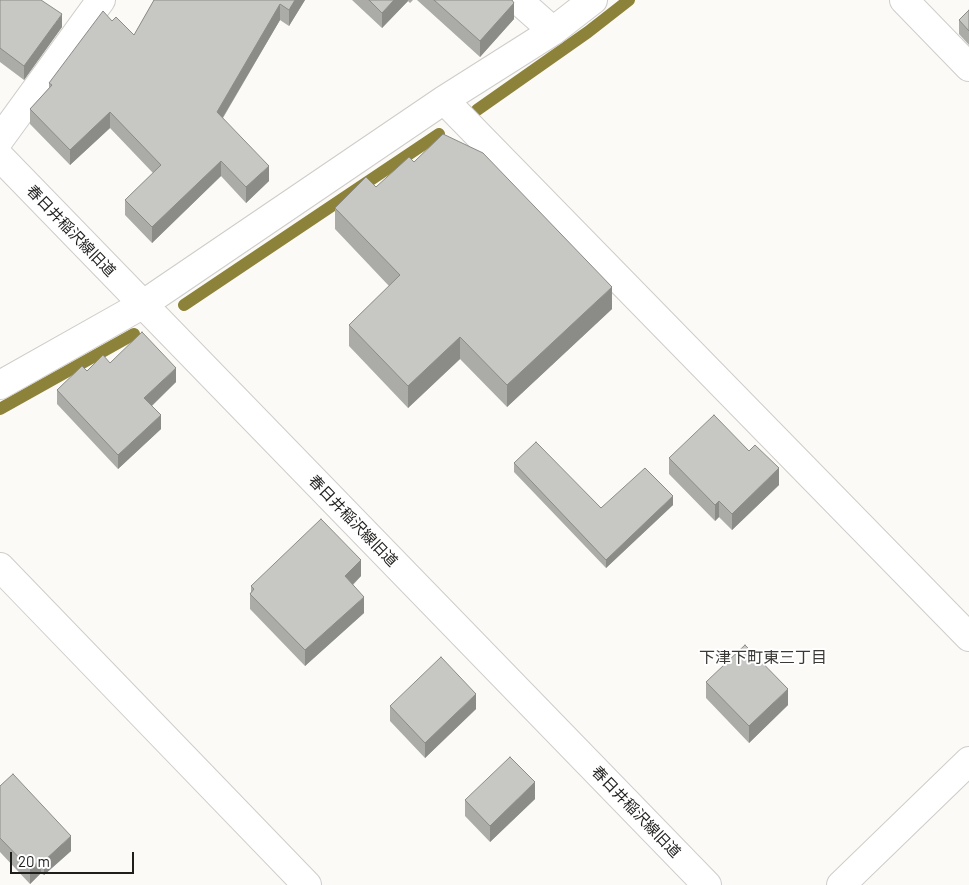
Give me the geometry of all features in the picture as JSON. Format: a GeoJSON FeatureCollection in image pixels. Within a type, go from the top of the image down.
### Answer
{"type":"FeatureCollection","features":[{"type":"Feature","properties":{"kind":"street"},"geometry":{"type":"LineString","coordinates":[[0,139],[100,0]]}},
{"type":"Feature","properties":{"kind":"street"},"geometry":{"type":"LineString","coordinates":[[518,0],[553,32]]}},
{"type":"Feature","properties":{"kind":"street"},"geometry":{"type":"LineString","coordinates":[[0,385],[142,305],[444,100],[553,32],[593,0]]}},
{"type":"Feature","properties":{"kind":"street"},"geometry":{"type":"LineString","coordinates":[[904,0],[969,67]]}},
{"type":"Feature","properties":{"kind":"street"},"geometry":{"type":"LineString","coordinates":[[444,100],[969,637]]}},
{"type":"Feature","properties":{"kind":"street","name":"春日井稲沢線旧道"},"geometry":{"type":"LineString","coordinates":[[0,157],[707,885]]}},
{"type":"Feature","properties":{"kind":"street"},"geometry":{"type":"LineString","coordinates":[[0,568],[307,885]]}},
{"type":"Feature","properties":{"kind":"street"},"geometry":{"type":"LineString","coordinates":[[841,885],[969,761]]}},
{"type":"Feature","properties":{"kind":"building"},"geometry":{"type":"Polygon","coordinates":[[[0,0],[41,0],[62,14],[24,66],[0,48],[0,0]]]}},
{"type":"Feature","properties":{"kind":"building"},"geometry":{"type":"Polygon","coordinates":[[[154,0],[295,0],[289,10],[280,4],[217,112],[269,166],[246,187],[221,161],[152,227],[125,200],[161,165],[110,112],[70,150],[30,109],[52,85],[49,83],[103,11],[112,21],[116,17],[134,35],[154,0]]]}},
{"type":"Feature","properties":{"kind":"building"},"geometry":{"type":"Polygon","coordinates":[[[369,0],[394,0],[382,13],[369,0]]]}},
{"type":"Feature","properties":{"kind":"building"},"geometry":{"type":"Polygon","coordinates":[[[434,0],[512,0],[514,3],[480,41],[434,0]]]}},
{"type":"Feature","properties":{"kind":"building"},"geometry":{"type":"Polygon","coordinates":[[[969,10],[969,31],[959,20],[969,10]]]}},
{"type":"Feature","properties":{"kind":"building"},"geometry":{"type":"Polygon","coordinates":[[[443,134],[483,153],[612,287],[507,385],[460,337],[408,386],[349,325],[400,275],[335,208],[366,177],[376,187],[409,157],[414,162],[443,134]]]}},
{"type":"Feature","properties":{"kind":"building"},"geometry":{"type":"Polygon","coordinates":[[[142,332],[176,368],[144,398],[161,415],[118,455],[57,390],[82,366],[87,371],[103,355],[110,363],[142,332]]]}},
{"type":"Feature","properties":{"kind":"building"},"geometry":{"type":"Polygon","coordinates":[[[714,415],[749,451],[755,445],[779,468],[732,514],[719,501],[715,505],[669,458],[714,415]]]}},
{"type":"Feature","properties":{"kind":"building"},"geometry":{"type":"Polygon","coordinates":[[[536,442],[601,508],[645,468],[673,496],[606,560],[514,463],[536,442]]]}},
{"type":"Feature","properties":{"kind":"building"},"geometry":{"type":"Polygon","coordinates":[[[321,519],[361,560],[345,576],[364,597],[305,650],[250,594],[254,589],[251,586],[321,519]]]}},
{"type":"Feature","properties":{"kind":"building"},"geometry":{"type":"Polygon","coordinates":[[[745,645],[788,689],[749,726],[706,682],[745,645]]]}},
{"type":"Feature","properties":{"kind":"building"},"geometry":{"type":"Polygon","coordinates":[[[441,657],[476,694],[425,743],[390,706],[441,657]]]}},
{"type":"Feature","properties":{"kind":"building"},"geometry":{"type":"Polygon","coordinates":[[[510,757],[535,782],[490,826],[465,800],[510,757]]]}},
{"type":"Feature","properties":{"kind":"building"},"geometry":{"type":"Polygon","coordinates":[[[13,774],[71,836],[44,861],[41,859],[30,869],[0,838],[0,786],[13,774]]]}},
{"type":"Feature","properties":{"kind":"waterway"},"geometry":{"type":"LineString","coordinates":[[477,110],[588,32],[629,0]]}},
{"type":"Feature","properties":{"kind":"waterway"},"geometry":{"type":"LineString","coordinates":[[184,305],[439,134]]}},
{"type":"Feature","properties":{"kind":"waterway"},"geometry":{"type":"LineString","coordinates":[[0,409],[134,334]]}},
{"type":"Feature","properties":{"kind":"district","name":"下津下町東三丁目"},"geometry":{"type":"Point","coordinates":[763,658]}}]}
